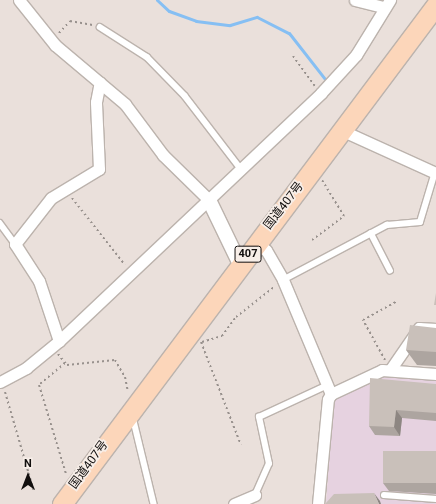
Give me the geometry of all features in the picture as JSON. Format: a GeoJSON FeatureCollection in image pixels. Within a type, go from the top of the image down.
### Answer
{"type":"FeatureCollection","features":[{"type":"Feature","properties":{"kind":"highway","name":"国道407号"},"geometry":{"type":"LineString","coordinates":[[66,497],[131,407],[315,167],[341,130],[436,5]]}},
{"type":"Feature","properties":{"kind":"street"},"geometry":{"type":"LineString","coordinates":[[18,0],[52,41],[125,104],[162,155],[209,200],[240,264]]}},
{"type":"Feature","properties":{"kind":"street"},"geometry":{"type":"LineString","coordinates":[[1,381],[26,368],[56,343],[129,271],[209,200],[321,93],[356,54],[387,4],[355,0]]}},
{"type":"Feature","properties":{"kind":"street"},"geometry":{"type":"LineString","coordinates":[[56,343],[39,281],[15,244],[51,198],[99,169],[96,102],[100,82]]}},
{"type":"Feature","properties":{"kind":"street"},"geometry":{"type":"LineString","coordinates":[[341,130],[435,173]]}},
{"type":"Feature","properties":{"kind":"street"},"geometry":{"type":"LineString","coordinates":[[256,243],[266,250],[284,280],[330,390],[318,504]]}},
{"type":"Feature","properties":{"kind":"street"},"geometry":{"type":"LineString","coordinates":[[390,370],[419,328],[436,329]]}},
{"type":"Feature","properties":{"kind":"street"},"geometry":{"type":"LineString","coordinates":[[330,390],[390,370],[436,374]]}},
{"type":"Feature","properties":{"kind":"street"},"geometry":{"type":"LineString","coordinates":[[234,504],[255,495]]}},
{"type":"Feature","properties":{"kind":"lane"},"geometry":{"type":"LineString","coordinates":[[100,26],[147,57],[185,96],[242,169]]}},
{"type":"Feature","properties":{"kind":"lane"},"geometry":{"type":"LineString","coordinates":[[284,280],[387,225],[420,222],[435,173]]}},
{"type":"Feature","properties":{"kind":"lane"},"geometry":{"type":"LineString","coordinates":[[0,223],[15,244]]}},
{"type":"Feature","properties":{"kind":"lane"},"geometry":{"type":"LineString","coordinates":[[371,233],[390,270]]}},
{"type":"Feature","properties":{"kind":"lane"},"geometry":{"type":"LineString","coordinates":[[255,495],[269,464],[258,417],[330,390]]}},
{"type":"Feature","properties":{"kind":"lane"},"geometry":{"type":"LineString","coordinates":[[131,407],[154,504]]}},
{"type":"Feature","properties":{"kind":"lane"},"geometry":{"type":"LineString","coordinates":[[384,495],[436,499]]}},
{"type":"Feature","properties":{"kind":"path"},"geometry":{"type":"LineString","coordinates":[[52,41],[70,21],[100,26]]}},
{"type":"Feature","properties":{"kind":"path"},"geometry":{"type":"LineString","coordinates":[[293,56],[321,93]]}},
{"type":"Feature","properties":{"kind":"path"},"geometry":{"type":"LineString","coordinates":[[312,240],[344,216],[315,167]]}},
{"type":"Feature","properties":{"kind":"path"},"geometry":{"type":"LineString","coordinates":[[65,190],[129,271]]}},
{"type":"Feature","properties":{"kind":"path"},"geometry":{"type":"LineString","coordinates":[[202,342],[222,336],[252,303],[284,280]]}},
{"type":"Feature","properties":{"kind":"path"},"geometry":{"type":"LineString","coordinates":[[390,370],[363,320],[396,302]]}},
{"type":"Feature","properties":{"kind":"path"},"geometry":{"type":"LineString","coordinates":[[194,324],[240,445]]}},
{"type":"Feature","properties":{"kind":"path"},"geometry":{"type":"LineString","coordinates":[[56,343],[65,363]]}},
{"type":"Feature","properties":{"kind":"path"},"geometry":{"type":"LineString","coordinates":[[66,497],[39,385],[65,363],[115,360],[125,377],[131,407]]}},
{"type":"Feature","properties":{"kind":"path"},"geometry":{"type":"LineString","coordinates":[[1,381],[34,492]]}},
{"type":"Feature","properties":{"kind":"shaded area"},"geometry":{"type":"Polygon","coordinates":[[[383,375],[436,379],[436,504],[326,504],[333,398],[383,375]]]}},
{"type":"Feature","properties":{"kind":"building"},"geometry":{"type":"Polygon","coordinates":[[[436,293],[436,305],[434,305],[436,293]]]}},
{"type":"Feature","properties":{"kind":"building"},"geometry":{"type":"Polygon","coordinates":[[[410,325],[436,328],[436,352],[406,350],[410,325]]]}},
{"type":"Feature","properties":{"kind":"building"},"geometry":{"type":"Polygon","coordinates":[[[370,378],[436,384],[436,413],[396,410],[394,427],[369,426],[370,378]]]}},
{"type":"Feature","properties":{"kind":"building"},"geometry":{"type":"Polygon","coordinates":[[[383,451],[436,451],[436,483],[383,483],[383,451]]]}},
{"type":"Feature","properties":{"kind":"building"},"geometry":{"type":"Polygon","coordinates":[[[374,493],[379,504],[325,504],[334,494],[374,493]]]}},
{"type":"Feature","properties":{"kind":"waterway"},"geometry":{"type":"LineString","coordinates":[[157,0],[169,11],[196,21],[230,25],[257,17],[289,33],[328,83]]}}]}
